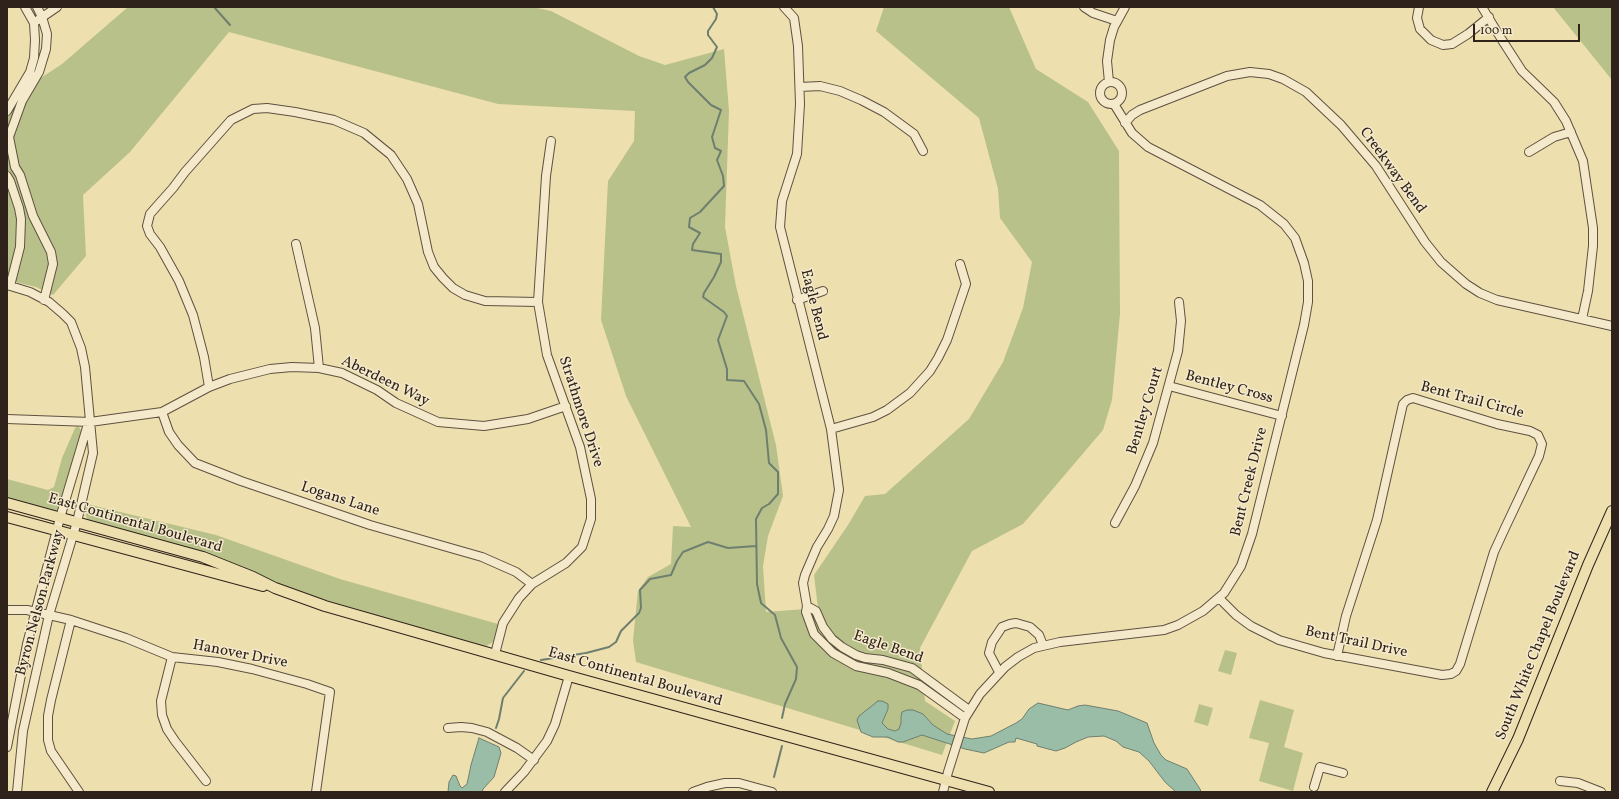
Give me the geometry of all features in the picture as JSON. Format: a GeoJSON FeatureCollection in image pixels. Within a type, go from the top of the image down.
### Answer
{"type":"FeatureCollection","features":[{"type":"Feature","properties":{"kind":"main road","name":"East Continental Boulevard"},"geometry":{"type":"LineString","coordinates":[[7,503],[203,557],[253,577],[275,588],[325,606],[569,676],[989,792]]}},
{"type":"Feature","properties":{"kind":"main road","name":"South White Chapel Boulevard"},"geometry":{"type":"LineString","coordinates":[[1492,792],[1518,739],[1588,565],[1612,511]]}},
{"type":"Feature","properties":{"kind":"main road","name":"East Continental Boulevard"},"geometry":{"type":"LineString","coordinates":[[7,517],[250,583],[275,588]]}},
{"type":"Feature","properties":{"kind":"street"},"geometry":{"type":"LineString","coordinates":[[7,111],[30,72],[34,58],[34,23],[25,7]]}},
{"type":"Feature","properties":{"kind":"street"},"geometry":{"type":"LineString","coordinates":[[37,7],[42,17],[47,34],[46,49],[40,72],[22,101],[9,137],[15,167],[20,175],[33,216],[51,252],[52,264],[44,300]]}},
{"type":"Feature","properties":{"kind":"street"},"geometry":{"type":"LineString","coordinates":[[34,23],[56,7]]}},
{"type":"Feature","properties":{"kind":"street","name":"Eagle Bend"},"geometry":{"type":"LineString","coordinates":[[784,7],[794,18],[798,46],[800,104],[797,154],[782,201],[780,227],[797,300],[831,429],[839,490],[834,516],[828,530],[817,547],[805,575],[803,583],[807,606],[806,612],[814,634],[833,653],[856,666],[888,673],[914,683],[967,714]]}},
{"type":"Feature","properties":{"kind":"street"},"geometry":{"type":"LineString","coordinates":[[1084,7],[1093,13],[1117,21]]}},
{"type":"Feature","properties":{"kind":"street"},"geometry":{"type":"LineString","coordinates":[[1109,82],[1108,54],[1110,40],[1117,21],[1125,7]]}},
{"type":"Feature","properties":{"kind":"street"},"geometry":{"type":"LineString","coordinates":[[1419,7],[1417,18],[1420,29],[1431,40],[1443,45],[1452,44],[1468,34],[1489,17]]}},
{"type":"Feature","properties":{"kind":"street"},"geometry":{"type":"LineString","coordinates":[[1482,7],[1518,65],[1554,102],[1566,121],[1582,162],[1593,228],[1593,260],[1582,318]]}},
{"type":"Feature","properties":{"kind":"street","name":"Creekway Bend"},"geometry":{"type":"LineString","coordinates":[[1125,123],[1132,115],[1140,110],[1227,76],[1250,72],[1268,74],[1283,79],[1306,92],[1341,125],[1376,166],[1425,242],[1441,262],[1466,284],[1480,293],[1497,300],[1612,326]]}},
{"type":"Feature","properties":{"kind":"street"},"geometry":{"type":"LineString","coordinates":[[1109,82],[1116,82],[1119,84],[1122,92],[1120,99],[1114,104],[1106,103],[1101,97],[1100,93],[1102,86],[1109,82]]}},
{"type":"Feature","properties":{"kind":"street"},"geometry":{"type":"LineString","coordinates":[[800,87],[820,86],[840,91],[862,100],[884,112],[914,134],[923,151]]}},
{"type":"Feature","properties":{"kind":"street","name":"Bent Creek Drive"},"geometry":{"type":"LineString","coordinates":[[943,792],[954,750],[967,714],[980,694],[999,672],[1018,657],[1043,645],[1164,630],[1178,625],[1203,612],[1218,598],[1233,581],[1246,554],[1282,416],[1304,325],[1308,302],[1308,281],[1304,263],[1295,238],[1284,224],[1265,209],[1148,147],[1132,133],[1114,104]]}},
{"type":"Feature","properties":{"kind":"street"},"geometry":{"type":"LineString","coordinates":[[209,387],[204,357],[193,315],[179,281],[160,247],[150,234],[147,226],[150,214],[174,188],[185,172],[231,120],[253,109],[267,108],[334,120],[364,132],[392,155],[407,179],[418,204],[428,252],[434,267],[453,288],[465,295],[486,301],[538,302]]}},
{"type":"Feature","properties":{"kind":"street"},"geometry":{"type":"LineString","coordinates":[[1529,152],[1554,137],[1571,132]]}},
{"type":"Feature","properties":{"kind":"street","name":"Strathmore Drive"},"geometry":{"type":"LineString","coordinates":[[495,654],[503,623],[519,598],[532,584],[566,562],[582,547],[591,519],[591,499],[580,446],[547,355],[538,302],[546,176],[550,141]]}},
{"type":"Feature","properties":{"kind":"street"},"geometry":{"type":"LineString","coordinates":[[7,176],[19,208],[21,219],[20,247],[9,286]]}},
{"type":"Feature","properties":{"kind":"street"},"geometry":{"type":"LineString","coordinates":[[296,244],[315,328],[318,368]]}},
{"type":"Feature","properties":{"kind":"street"},"geometry":{"type":"LineString","coordinates":[[831,429],[873,417],[887,410],[910,393],[930,371],[947,340],[966,284],[960,264]]}},
{"type":"Feature","properties":{"kind":"street","name":"Byron Nelson Parkway"},"geometry":{"type":"LineString","coordinates":[[9,286],[30,292],[44,300],[71,322],[81,348],[85,367],[92,453],[77,522],[49,615],[23,731],[17,792]]}},
{"type":"Feature","properties":{"kind":"street"},"geometry":{"type":"LineString","coordinates":[[797,300],[822,291]]}},
{"type":"Feature","properties":{"kind":"street","name":"Bentley Court"},"geometry":{"type":"LineString","coordinates":[[1115,523],[1135,486],[1153,443],[1178,352],[1181,321],[1179,302]]}},
{"type":"Feature","properties":{"kind":"street","name":"Aberdeen Way"},"geometry":{"type":"LineString","coordinates":[[7,419],[90,422],[162,412],[209,387],[230,379],[270,369],[292,367],[318,368],[342,373],[376,390],[396,403],[438,422],[484,426],[528,419],[566,406]]}},
{"type":"Feature","properties":{"kind":"street","name":"Bentley Cross"},"geometry":{"type":"LineString","coordinates":[[1169,386],[1282,416]]}},
{"type":"Feature","properties":{"kind":"street","name":"Bent Trail Circle"},"geometry":{"type":"LineString","coordinates":[[1337,656],[1346,616],[1377,520],[1403,404],[1406,400],[1413,398],[1497,424],[1530,431],[1538,435],[1542,444],[1539,456],[1494,552],[1460,664],[1453,673]]}},
{"type":"Feature","properties":{"kind":"street","name":"Logans Lane"},"geometry":{"type":"LineString","coordinates":[[162,412],[169,432],[178,445],[195,463],[241,481],[370,525],[482,557],[516,572],[532,584]]}},
{"type":"Feature","properties":{"kind":"street","name":"Byron Nelson Parkway"},"geometry":{"type":"LineString","coordinates":[[7,747],[27,644],[56,531],[90,422]]}},
{"type":"Feature","properties":{"kind":"street","name":"Bent Trail Drive"},"geometry":{"type":"LineString","coordinates":[[1218,598],[1236,615],[1263,633],[1279,640],[1337,656],[1442,675],[1453,673]]}},
{"type":"Feature","properties":{"kind":"street","name":"Eagle Bend"},"geometry":{"type":"LineString","coordinates":[[807,606],[816,611],[823,627],[832,639],[842,647],[856,656],[883,660],[912,668],[967,714]]}},
{"type":"Feature","properties":{"kind":"street","name":"Hanover Drive"},"geometry":{"type":"LineString","coordinates":[[7,610],[36,612],[71,620],[126,638],[172,657],[218,662],[252,669],[330,692],[316,792]]}},
{"type":"Feature","properties":{"kind":"street"},"geometry":{"type":"LineString","coordinates":[[71,620],[51,700],[48,716],[48,740],[51,751],[79,792]]}},
{"type":"Feature","properties":{"kind":"street"},"geometry":{"type":"LineString","coordinates":[[999,672],[989,653],[992,642],[1002,627],[1016,623],[1030,627],[1040,635],[1043,645]]}},
{"type":"Feature","properties":{"kind":"street"},"geometry":{"type":"LineString","coordinates":[[172,657],[161,701],[162,715],[167,729],[175,742],[206,781]]}},
{"type":"Feature","properties":{"kind":"street"},"geometry":{"type":"LineString","coordinates":[[505,792],[534,760],[547,741],[555,724],[569,676]]}},
{"type":"Feature","properties":{"kind":"street"},"geometry":{"type":"LineString","coordinates":[[448,728],[461,726],[487,732],[517,748],[534,760]]}},
{"type":"Feature","properties":{"kind":"street"},"geometry":{"type":"LineString","coordinates":[[1314,787],[1320,767],[1343,773]]}},
{"type":"Feature","properties":{"kind":"street"},"geometry":{"type":"LineString","coordinates":[[1560,781],[1578,783],[1601,792]]}},
{"type":"Feature","properties":{"kind":"street"},"geometry":{"type":"LineString","coordinates":[[693,792],[716,784],[725,783],[739,784],[772,792]]}},
{"type":"Feature","properties":{"kind":"shaded area"},"geometry":{"type":"Polygon","coordinates":[[[128,7],[533,7],[551,11],[639,56],[665,65],[724,49],[729,111],[725,227],[736,286],[776,445],[783,496],[768,536],[763,566],[766,612],[818,608],[814,575],[848,525],[865,496],[885,494],[969,419],[1003,362],[1023,308],[1032,262],[1000,218],[998,189],[979,118],[876,31],[884,7],[1009,7],[1036,69],[1088,102],[1119,151],[1120,314],[1112,400],[1103,430],[1023,524],[972,551],[920,648],[925,701],[955,721],[942,755],[636,662],[633,640],[638,591],[648,577],[671,564],[673,526],[691,527],[626,396],[601,320],[608,181],[634,141],[635,111],[498,104],[229,32],[130,152],[83,195],[86,256],[53,295],[36,287],[7,280],[7,100],[62,64],[128,7]]]}},
{"type":"Feature","properties":{"kind":"shaded area"},"geometry":{"type":"Polygon","coordinates":[[[1553,7],[1612,7],[1612,80],[1553,7]]]}},
{"type":"Feature","properties":{"kind":"shaded area"},"geometry":{"type":"Polygon","coordinates":[[[78,426],[83,433],[61,509],[53,511],[7,498],[7,479],[48,490],[54,487],[62,458],[75,428],[78,426]]]}},
{"type":"Feature","properties":{"kind":"shaded area"},"geometry":{"type":"Polygon","coordinates":[[[87,504],[216,535],[340,579],[498,624],[493,642],[486,646],[480,645],[288,589],[91,522],[87,519],[85,512],[87,504]]]}},
{"type":"Feature","properties":{"kind":"shaded area"},"geometry":{"type":"Polygon","coordinates":[[[1225,650],[1237,653],[1231,675],[1218,671],[1225,650]]]}},
{"type":"Feature","properties":{"kind":"shaded area"},"geometry":{"type":"Polygon","coordinates":[[[1260,700],[1294,710],[1284,747],[1303,753],[1293,791],[1259,781],[1269,743],[1249,738],[1260,700]]]}},
{"type":"Feature","properties":{"kind":"shaded area"},"geometry":{"type":"Polygon","coordinates":[[[878,701],[888,704],[888,709],[882,723],[888,729],[895,731],[899,729],[902,712],[913,710],[923,714],[933,725],[947,734],[972,739],[991,736],[1016,723],[1022,719],[1029,709],[1038,703],[1068,710],[1085,705],[1118,711],[1147,723],[1154,743],[1161,755],[1166,760],[1187,769],[1201,792],[1176,792],[1165,782],[1149,761],[1139,752],[1123,747],[1116,741],[1104,736],[1088,737],[1056,751],[1016,738],[1015,742],[1009,742],[984,753],[965,749],[922,735],[903,742],[898,742],[888,737],[873,737],[861,732],[857,720],[859,716],[878,701]]]}},
{"type":"Feature","properties":{"kind":"shaded area"},"geometry":{"type":"Polygon","coordinates":[[[1199,704],[1213,708],[1208,726],[1194,722],[1199,704]]]}},
{"type":"Feature","properties":{"kind":"shaded area"},"geometry":{"type":"Polygon","coordinates":[[[479,738],[499,747],[501,753],[494,777],[482,792],[448,792],[449,782],[453,775],[456,776],[462,788],[467,784],[479,738]]]}},
{"type":"Feature","properties":{"kind":"waterway"},"geometry":{"type":"LineString","coordinates":[[214,7],[230,25]]}},
{"type":"Feature","properties":{"kind":"waterway"},"geometry":{"type":"LineString","coordinates":[[713,7],[717,14],[716,19],[708,31],[708,35],[717,47],[712,58],[705,65],[689,73],[685,77],[688,82],[711,105],[721,110],[712,137],[715,148],[721,151],[717,160],[723,176],[724,186],[700,212],[690,218],[689,227],[700,233],[693,244],[692,250],[721,254],[721,262],[703,297],[724,312],[727,316],[718,340],[727,369],[727,380],[744,381],[759,404],[766,430],[769,463],[778,472],[778,494],[769,504],[762,508],[756,519],[757,584],[761,603],[775,615],[781,638],[797,667],[796,679],[785,704],[782,718]]}},
{"type":"Feature","properties":{"kind":"waterway"},"geometry":{"type":"LineString","coordinates":[[541,660],[586,653],[609,647],[616,642],[621,631],[639,613],[641,608],[640,590],[650,579],[671,575],[683,552],[708,542],[728,548],[756,546]]}},
{"type":"Feature","properties":{"kind":"waterway"},"geometry":{"type":"LineString","coordinates":[[496,728],[503,698],[524,671]]}},
{"type":"Feature","properties":{"kind":"waterway"},"geometry":{"type":"LineString","coordinates":[[774,777],[782,746]]}}]}
